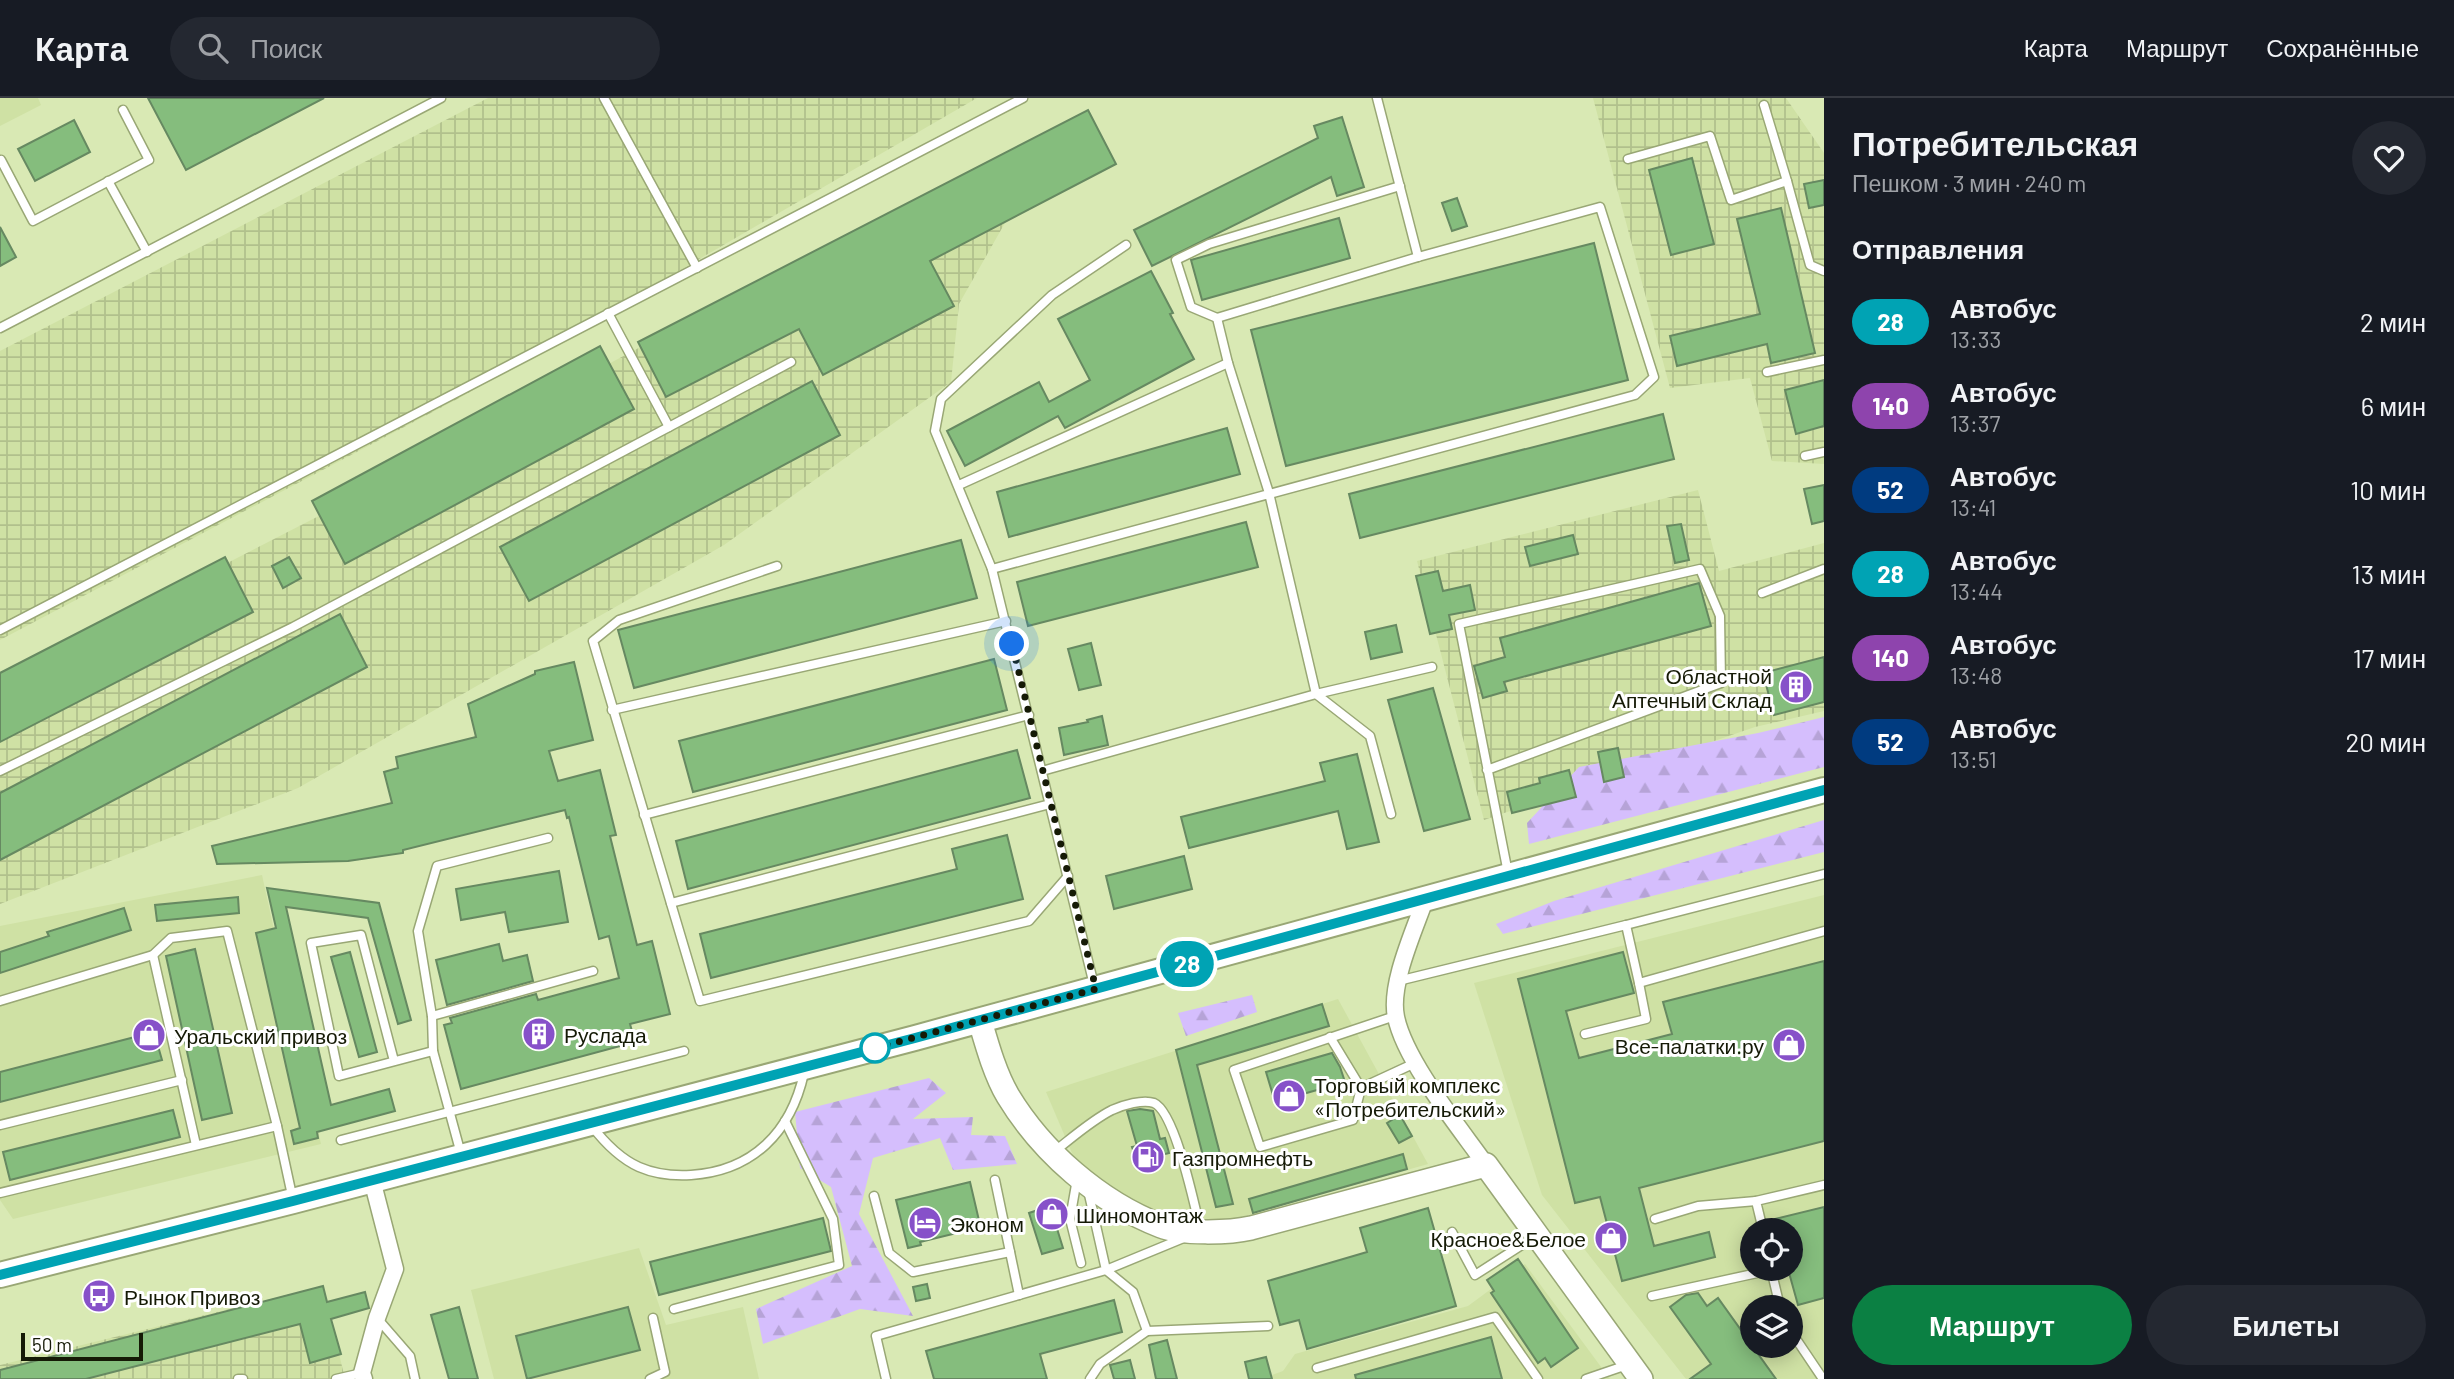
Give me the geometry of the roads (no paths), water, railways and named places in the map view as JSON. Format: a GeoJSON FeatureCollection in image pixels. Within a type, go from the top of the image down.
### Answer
{"type":"FeatureCollection","features":[{"type":"Feature","properties":{"kind":"main road"},"geometry":{"type":"LineString","coordinates":[[0,1273],[293,1201],[980,1021],[1508,874],[1824,790]]}},
{"type":"Feature","properties":{"kind":"street"},"geometry":{"type":"LineString","coordinates":[[1426,897],[1398,981],[1395,1016],[1415,1063],[1636,1372]]}},
{"type":"Feature","properties":{"kind":"street"},"geometry":{"type":"LineString","coordinates":[[980,1021],[1007,1094],[1053,1153],[1082,1180],[1123,1207],[1163,1227],[1233,1232],[1486,1165]]}},
{"type":"Feature","properties":{"kind":"street"},"geometry":{"type":"LineString","coordinates":[[363,1376],[377,1318],[395,1269],[372,1180]]}},
{"type":"Feature","properties":{"kind":"lane"},"geometry":{"type":"LineString","coordinates":[[0,328],[441,98]]}},
{"type":"Feature","properties":{"kind":"lane"},"geometry":{"type":"LineString","coordinates":[[604,98],[696,268]]}},
{"type":"Feature","properties":{"kind":"lane"},"geometry":{"type":"LineString","coordinates":[[0,630],[1023,98]]}},
{"type":"Feature","properties":{"kind":"lane"},"geometry":{"type":"LineString","coordinates":[[1377,98],[1418,257]]}},
{"type":"Feature","properties":{"kind":"lane"},"geometry":{"type":"LineString","coordinates":[[1764,105],[1810,265],[1824,271]]}},
{"type":"Feature","properties":{"kind":"lane"},"geometry":{"type":"LineString","coordinates":[[1,160],[33,221],[149,160],[123,110]]}},
{"type":"Feature","properties":{"kind":"lane"},"geometry":{"type":"LineString","coordinates":[[1628,159],[1710,136],[1731,200],[1787,181]]}},
{"type":"Feature","properties":{"kind":"lane"},"geometry":{"type":"LineString","coordinates":[[108,181],[147,252]]}},
{"type":"Feature","properties":{"kind":"lane"},"geometry":{"type":"LineString","coordinates":[[992,569],[1635,395],[1654,377],[1600,207],[1418,257],[1217,318],[1191,307],[1176,260],[1209,244],[1400,186]]}},
{"type":"Feature","properties":{"kind":"lane"},"geometry":{"type":"LineString","coordinates":[[1096,989],[992,569],[935,432],[941,399],[1052,295],[1126,245]]}},
{"type":"Feature","properties":{"kind":"lane"},"geometry":{"type":"LineString","coordinates":[[608,313],[669,427]]}},
{"type":"Feature","properties":{"kind":"lane"},"geometry":{"type":"LineString","coordinates":[[1217,318],[1228,363],[1269,492],[1316,694],[1370,736],[1391,814]]}},
{"type":"Feature","properties":{"kind":"lane"},"geometry":{"type":"LineString","coordinates":[[1767,372],[1824,360]]}},
{"type":"Feature","properties":{"kind":"lane"},"geometry":{"type":"LineString","coordinates":[[0,771],[293,627],[791,362]]}},
{"type":"Feature","properties":{"kind":"lane"},"geometry":{"type":"LineString","coordinates":[[959,485],[1228,363]]}},
{"type":"Feature","properties":{"kind":"lane"},"geometry":{"type":"LineString","coordinates":[[1805,456],[1824,452]]}},
{"type":"Feature","properties":{"kind":"lane"},"geometry":{"type":"LineString","coordinates":[[777,566],[619,620],[593,641],[700,1001],[1029,921],[1068,876]]}},
{"type":"Feature","properties":{"kind":"lane"},"geometry":{"type":"LineString","coordinates":[[1487,770],[1721,683],[1720,616],[1700,569],[1459,624],[1487,770],[1508,874]]}},
{"type":"Feature","properties":{"kind":"lane"},"geometry":{"type":"LineString","coordinates":[[1762,593],[1824,569]]}},
{"type":"Feature","properties":{"kind":"lane"},"geometry":{"type":"LineString","coordinates":[[612,710],[1006,621]]}},
{"type":"Feature","properties":{"kind":"lane"},"geometry":{"type":"LineString","coordinates":[[1042,771],[1316,694],[1432,667]]}},
{"type":"Feature","properties":{"kind":"lane"},"geometry":{"type":"LineString","coordinates":[[644,815],[1029,715]]}},
{"type":"Feature","properties":{"kind":"lane"},"geometry":{"type":"LineString","coordinates":[[671,903],[1050,804]]}},
{"type":"Feature","properties":{"kind":"lane"},"geometry":{"type":"LineString","coordinates":[[461,1157],[433,1051],[432,1016],[418,931],[437,866],[548,838]]}},
{"type":"Feature","properties":{"kind":"lane"},"geometry":{"type":"LineString","coordinates":[[1398,981],[1824,874]]}},
{"type":"Feature","properties":{"kind":"lane"},"geometry":{"type":"LineString","coordinates":[[1585,1034],[1646,1019],[1626,925]]}},
{"type":"Feature","properties":{"kind":"lane"},"geometry":{"type":"LineString","coordinates":[[0,1001],[153,955],[171,938],[227,931],[277,1126],[293,1201]]}},
{"type":"Feature","properties":{"kind":"lane"},"geometry":{"type":"LineString","coordinates":[[1639,983],[1824,931]]}},
{"type":"Feature","properties":{"kind":"lane"},"geometry":{"type":"LineString","coordinates":[[394,1061],[361,935],[311,943],[339,1076],[433,1051]]}},
{"type":"Feature","properties":{"kind":"lane"},"geometry":{"type":"LineString","coordinates":[[153,955],[196,1145]]}},
{"type":"Feature","properties":{"kind":"lane"},"geometry":{"type":"LineString","coordinates":[[432,1016],[593,971]]}},
{"type":"Feature","properties":{"kind":"lane"},"geometry":{"type":"LineString","coordinates":[[1330,1037],[1361,1088],[1353,1120],[1260,1147],[1234,1070],[1330,1037],[1395,1016]]}},
{"type":"Feature","properties":{"kind":"lane"},"geometry":{"type":"LineString","coordinates":[[341,1140],[684,1051]]}},
{"type":"Feature","properties":{"kind":"lane"},"geometry":{"type":"LineString","coordinates":[[1361,1088],[1415,1063]]}},
{"type":"Feature","properties":{"kind":"lane"},"geometry":{"type":"LineString","coordinates":[[589,1123],[609,1148],[638,1167],[672,1176],[714,1174],[741,1163],[767,1146],[799,1098],[805,1067]]}},
{"type":"Feature","properties":{"kind":"lane"},"geometry":{"type":"LineString","coordinates":[[0,1125],[182,1080]]}},
{"type":"Feature","properties":{"kind":"lane"},"geometry":{"type":"LineString","coordinates":[[886,1379],[876,1336],[1106,1270],[1201,1231],[1172,1126],[1164,1110],[1156,1104],[1146,1101],[1115,1109],[1053,1153]]}},
{"type":"Feature","properties":{"kind":"lane"},"geometry":{"type":"LineString","coordinates":[[674,1309],[839,1265],[833,1219],[785,1121]]}},
{"type":"Feature","properties":{"kind":"lane"},"geometry":{"type":"LineString","coordinates":[[0,1194],[277,1126]]}},
{"type":"Feature","properties":{"kind":"lane"},"geometry":{"type":"LineString","coordinates":[[995,1180],[1019,1295]]}},
{"type":"Feature","properties":{"kind":"lane"},"geometry":{"type":"LineString","coordinates":[[1081,1263],[1070,1219],[1082,1180]]}},
{"type":"Feature","properties":{"kind":"lane"},"geometry":{"type":"LineString","coordinates":[[1082,1180],[1106,1270],[1133,1292],[1147,1331]]}},
{"type":"Feature","properties":{"kind":"lane"},"geometry":{"type":"LineString","coordinates":[[1655,1219],[1698,1206],[1756,1201],[1824,1185]]}},
{"type":"Feature","properties":{"kind":"lane"},"geometry":{"type":"LineString","coordinates":[[874,1196],[889,1253],[913,1272],[1010,1252]]}},
{"type":"Feature","properties":{"kind":"lane"},"geometry":{"type":"LineString","coordinates":[[1756,1201],[1760,1218]]}},
{"type":"Feature","properties":{"kind":"lane"},"geometry":{"type":"LineString","coordinates":[[1452,1232],[1475,1275],[1536,1235]]}},
{"type":"Feature","properties":{"kind":"lane"},"geometry":{"type":"LineString","coordinates":[[1652,1296],[1740,1276]]}},
{"type":"Feature","properties":{"kind":"lane"},"geometry":{"type":"LineString","coordinates":[[1317,1368],[1496,1317],[1538,1379]]}},
{"type":"Feature","properties":{"kind":"lane"},"geometry":{"type":"LineString","coordinates":[[377,1318],[410,1356],[415,1379]]}},
{"type":"Feature","properties":{"kind":"lane"},"geometry":{"type":"LineString","coordinates":[[650,1379],[665,1372],[653,1318]]}},
{"type":"Feature","properties":{"kind":"lane"},"geometry":{"type":"LineString","coordinates":[[1090,1379],[1100,1364],[1147,1331],[1268,1326]]}},
{"type":"Feature","properties":{"kind":"lane"},"geometry":{"type":"LineString","coordinates":[[1803,1349],[1823,1379]]}},
{"type":"Feature","properties":{"kind":"lane"},"geometry":{"type":"LineString","coordinates":[[1586,1379],[1636,1372]]}},
{"type":"Feature","properties":{"kind":"lane"},"geometry":{"type":"LineString","coordinates":[[336,1379],[363,1376]]}},
{"type":"Feature","properties":{"kind":"place","name":"Областной Аптечный Склад"},"geometry":{"type":"Point","coordinates":[1796,687]}},
{"type":"Feature","properties":{"kind":"place","name":"Руслада"},"geometry":{"type":"Point","coordinates":[539,1034]}},
{"type":"Feature","properties":{"kind":"place","name":"Уральский привоз"},"geometry":{"type":"Point","coordinates":[149,1035]}},
{"type":"Feature","properties":{"kind":"place","name":"Все-палатки.ру"},"geometry":{"type":"Point","coordinates":[1789,1045]}},
{"type":"Feature","properties":{"kind":"place","name":"Торговый комплекс «Потребительский»"},"geometry":{"type":"Point","coordinates":[1289,1096]}},
{"type":"Feature","properties":{"kind":"place","name":"Газпромнефть"},"geometry":{"type":"Point","coordinates":[1148,1157]}},
{"type":"Feature","properties":{"kind":"place","name":"Шиномонтаж"},"geometry":{"type":"Point","coordinates":[1052,1214]}},
{"type":"Feature","properties":{"kind":"place","name":"Эконом"},"geometry":{"type":"Point","coordinates":[925,1223]}},
{"type":"Feature","properties":{"kind":"place","name":"Красное&Белое"},"geometry":{"type":"Point","coordinates":[1611,1238]}},
{"type":"Feature","properties":{"kind":"place","name":"Рынок Привоз"},"geometry":{"type":"Point","coordinates":[99,1296]}}]}
